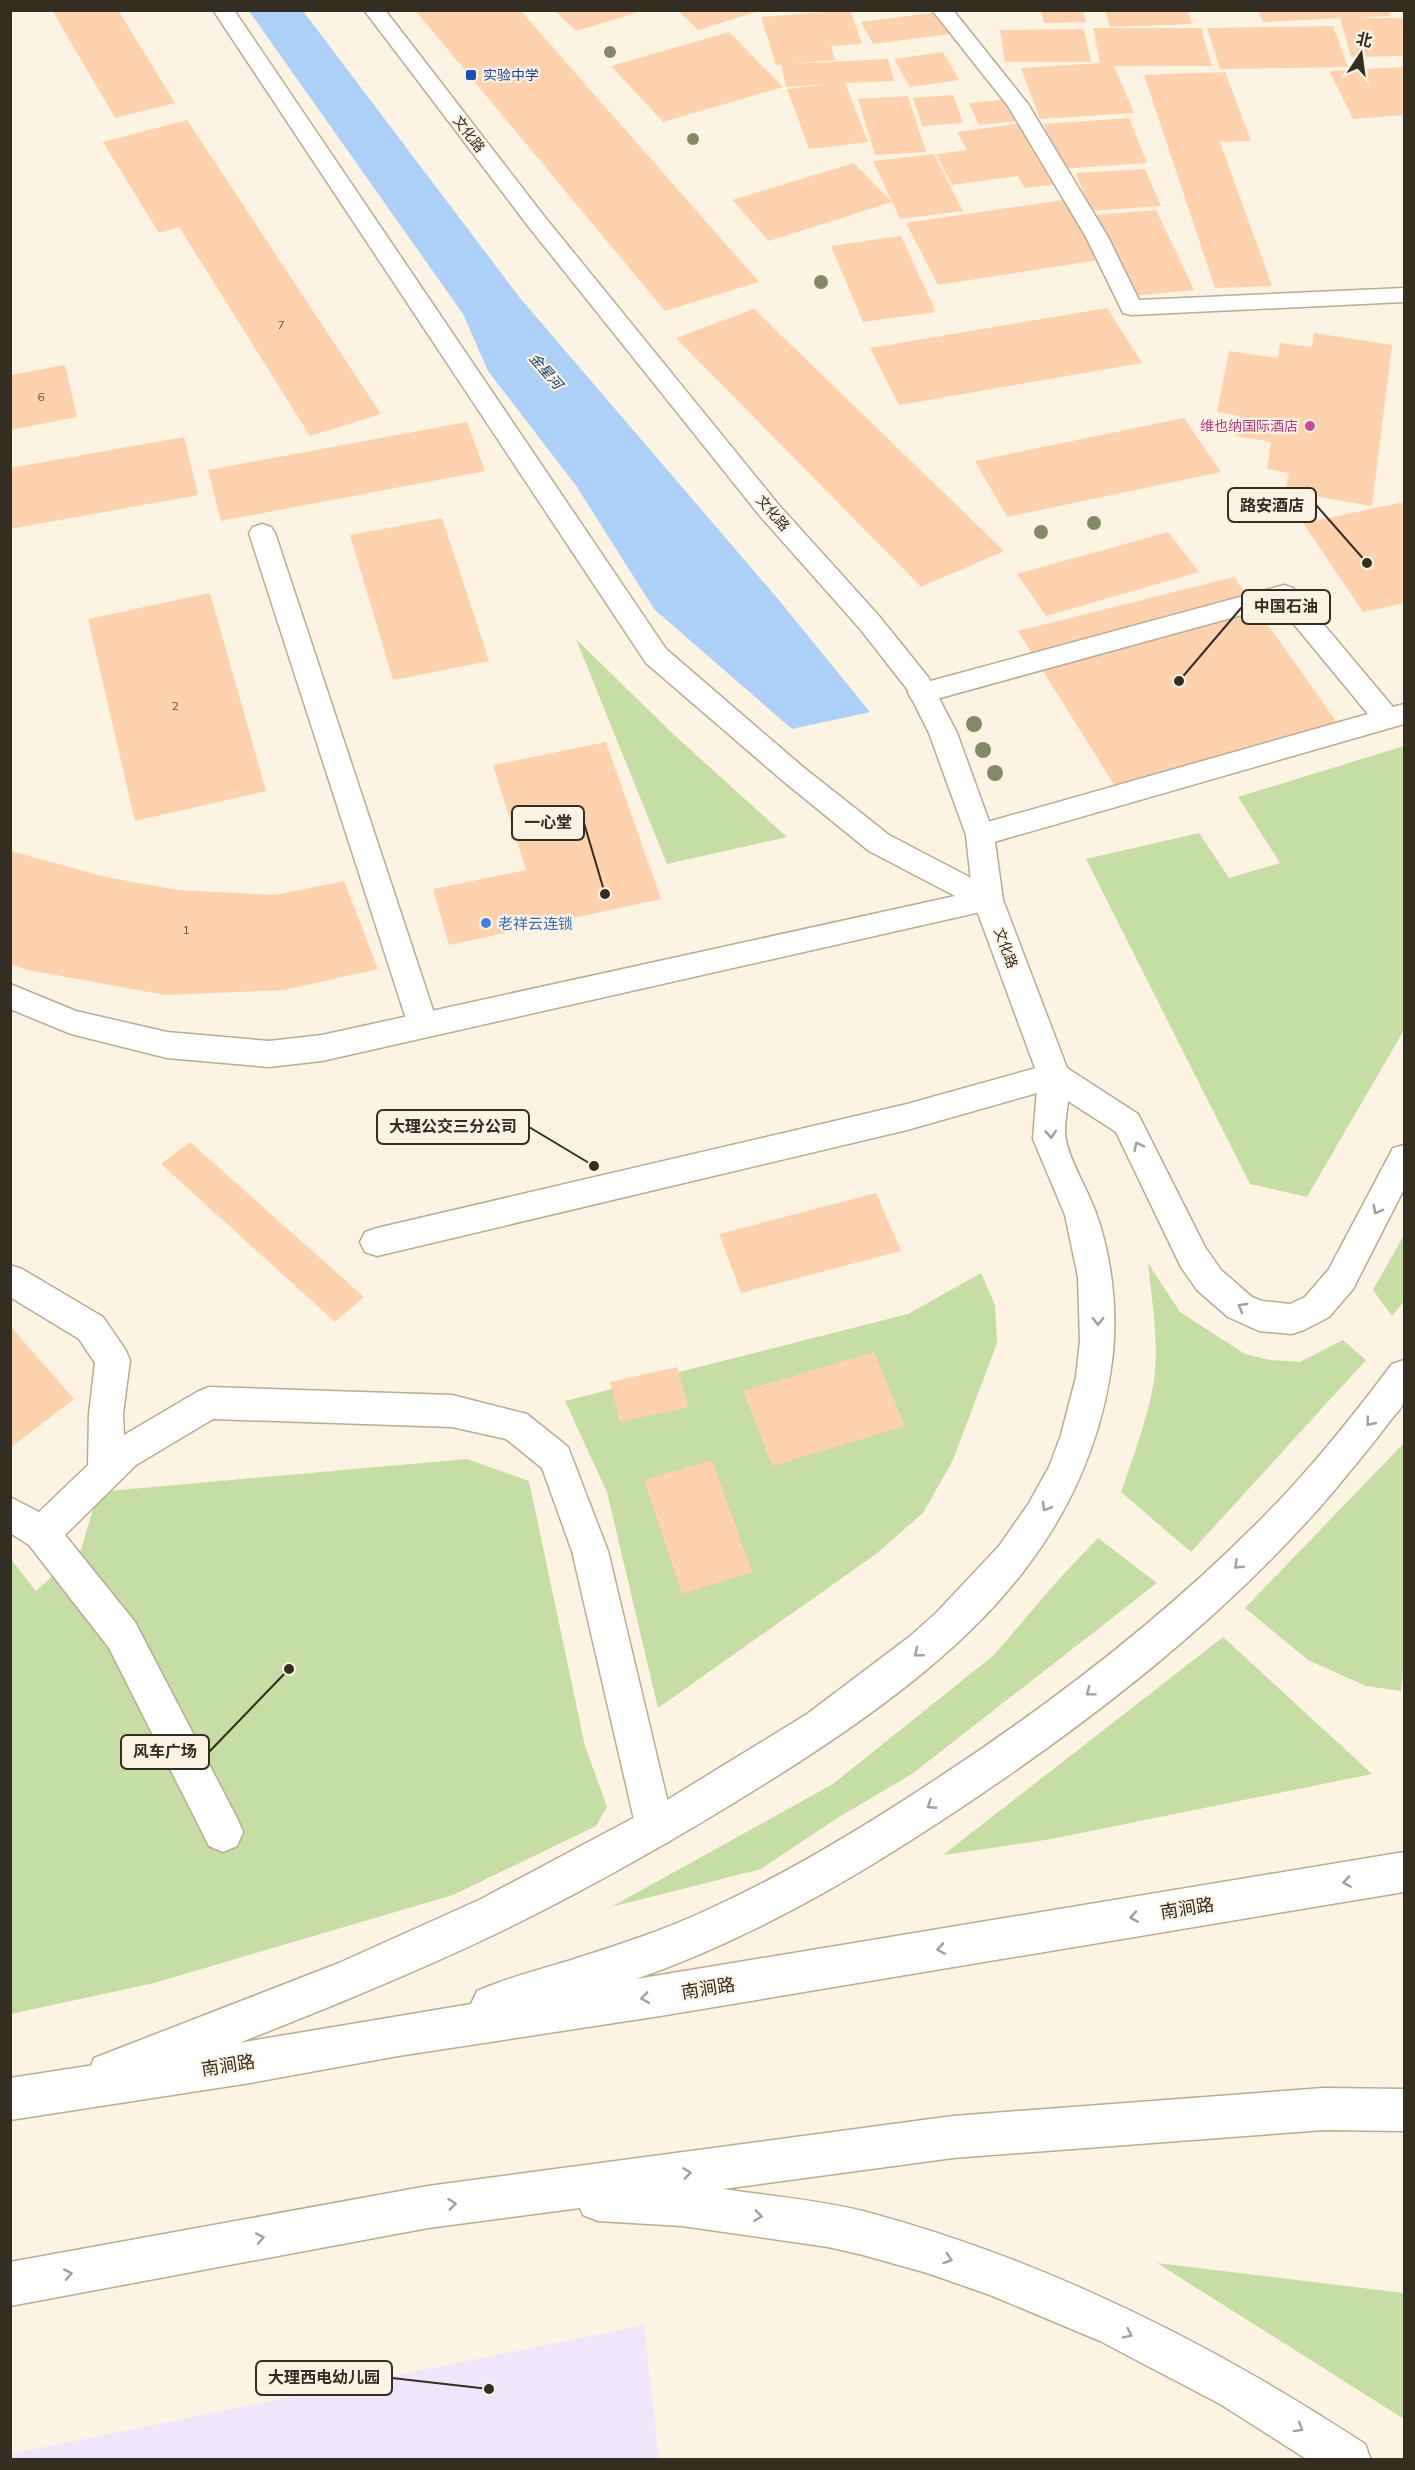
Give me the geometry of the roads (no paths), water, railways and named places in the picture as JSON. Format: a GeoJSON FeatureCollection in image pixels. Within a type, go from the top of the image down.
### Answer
{"type":"FeatureCollection","features":[{"type":"Feature","properties":{"kind":"main road"},"geometry":{"type":"LineString","coordinates":[[223,10],[656,656],[784,766],[879,843],[988,900]]}},
{"type":"Feature","properties":{"kind":"main road","name":"文化路"},"geometry":{"type":"LineString","coordinates":[[375,10],[536,220],[769,510],[870,623],[918,684],[943,733],[980,835],[988,900],[1054,1076]]}},
{"type":"Feature","properties":{"kind":"main road"},"geometry":{"type":"LineString","coordinates":[[942,10],[1017,104],[1097,237],[1124,312],[1404,295]]}},
{"type":"Feature","properties":{"kind":"main road"},"geometry":{"type":"LineString","coordinates":[[262,533],[423,1025]]}},
{"type":"Feature","properties":{"kind":"main road"},"geometry":{"type":"LineString","coordinates":[[922,693],[1284,594],[1396,716],[980,835]]}},
{"type":"Feature","properties":{"kind":"main road"},"geometry":{"type":"LineString","coordinates":[[10,996],[71,1022],[167,1044],[269,1054],[322,1048],[988,900]]}},
{"type":"Feature","properties":{"kind":"main road"},"geometry":{"type":"LineString","coordinates":[[377,1242],[907,1117],[1054,1076],[1126,1123],[1198,1264],[1209,1280],[1240,1307],[1259,1316],[1292,1319],[1317,1307],[1341,1279],[1404,1158]]}},
{"type":"Feature","properties":{"kind":"main road"},"geometry":{"type":"LineString","coordinates":[[63,2091],[358,1975],[495,1913],[656,1828],[732,1784],[820,1727],[922,1650],[994,1580],[1028,1536],[1056,1489],[1079,1435],[1090,1395],[1097,1341],[1098,1308],[1095,1277],[1081,1215],[1049,1139],[1054,1076]]}},
{"type":"Feature","properties":{"kind":"main road"},"geometry":{"type":"LineString","coordinates":[[10,1279],[91,1328],[113,1360],[106,1414],[106,1472]]}},
{"type":"Feature","properties":{"kind":"main road"},"geometry":{"type":"LineString","coordinates":[[398,2035],[660,1951],[698,1935],[787,1892],[942,1798],[1086,1695],[1207,1595],[1256,1548],[1343,1455],[1404,1375]]}},
{"type":"Feature","properties":{"kind":"main road"},"geometry":{"type":"LineString","coordinates":[[42,1533],[124,1454],[209,1403],[452,1411],[515,1425],[556,1458],[590,1551],[656,1828]]}},
{"type":"Feature","properties":{"kind":"main road"},"geometry":{"type":"LineString","coordinates":[[10,1513],[42,1533],[122,1635],[223,1832]]}},
{"type":"Feature","properties":{"kind":"main road","name":"南涧路"},"geometry":{"type":"LineString","coordinates":[[10,2099],[250,2062],[398,2035],[660,1996],[1404,1872]]}},
{"type":"Feature","properties":{"kind":"main road"},"geometry":{"type":"LineString","coordinates":[[10,2284],[428,2207],[953,2137],[1324,2109],[1404,2110]]}},
{"type":"Feature","properties":{"kind":"main road"},"geometry":{"type":"LineString","coordinates":[[512,2196],[669,2203],[827,2225],[938,2256],[1028,2288],[1130,2335],[1262,2405],[1349,2460]]}},
{"type":"Feature","properties":{"kind":"water","name":"金星河"},"geometry":{"type":"Polygon","coordinates":[[[249,11],[303,11],[520,298],[778,599],[870,712],[792,729],[654,609],[577,487],[488,371],[463,314],[249,11]]]}},
{"type":"Feature","properties":{"kind":"place","name":"实验中学"},"geometry":{"type":"Point","coordinates":[471,75]}},
{"type":"Feature","properties":{"kind":"place","name":"维也纳国际酒店"},"geometry":{"type":"Point","coordinates":[1310,426]}},
{"type":"Feature","properties":{"kind":"place","name":"路安酒店"},"geometry":{"type":"Point","coordinates":[1367,563]}},
{"type":"Feature","properties":{"kind":"place","name":"中国石油"},"geometry":{"type":"Point","coordinates":[1179,681]}},
{"type":"Feature","properties":{"kind":"place","name":"一心堂"},"geometry":{"type":"Point","coordinates":[605,894]}},
{"type":"Feature","properties":{"kind":"place","name":"老祥云连锁"},"geometry":{"type":"Point","coordinates":[486,923]}},
{"type":"Feature","properties":{"kind":"place","name":"大理公交三分公司"},"geometry":{"type":"Point","coordinates":[594,1166]}},
{"type":"Feature","properties":{"kind":"place","name":"风车广场"},"geometry":{"type":"Point","coordinates":[289,1669]}},
{"type":"Feature","properties":{"kind":"place","name":"大理西电幼儿园"},"geometry":{"type":"Point","coordinates":[489,2389]}}]}
